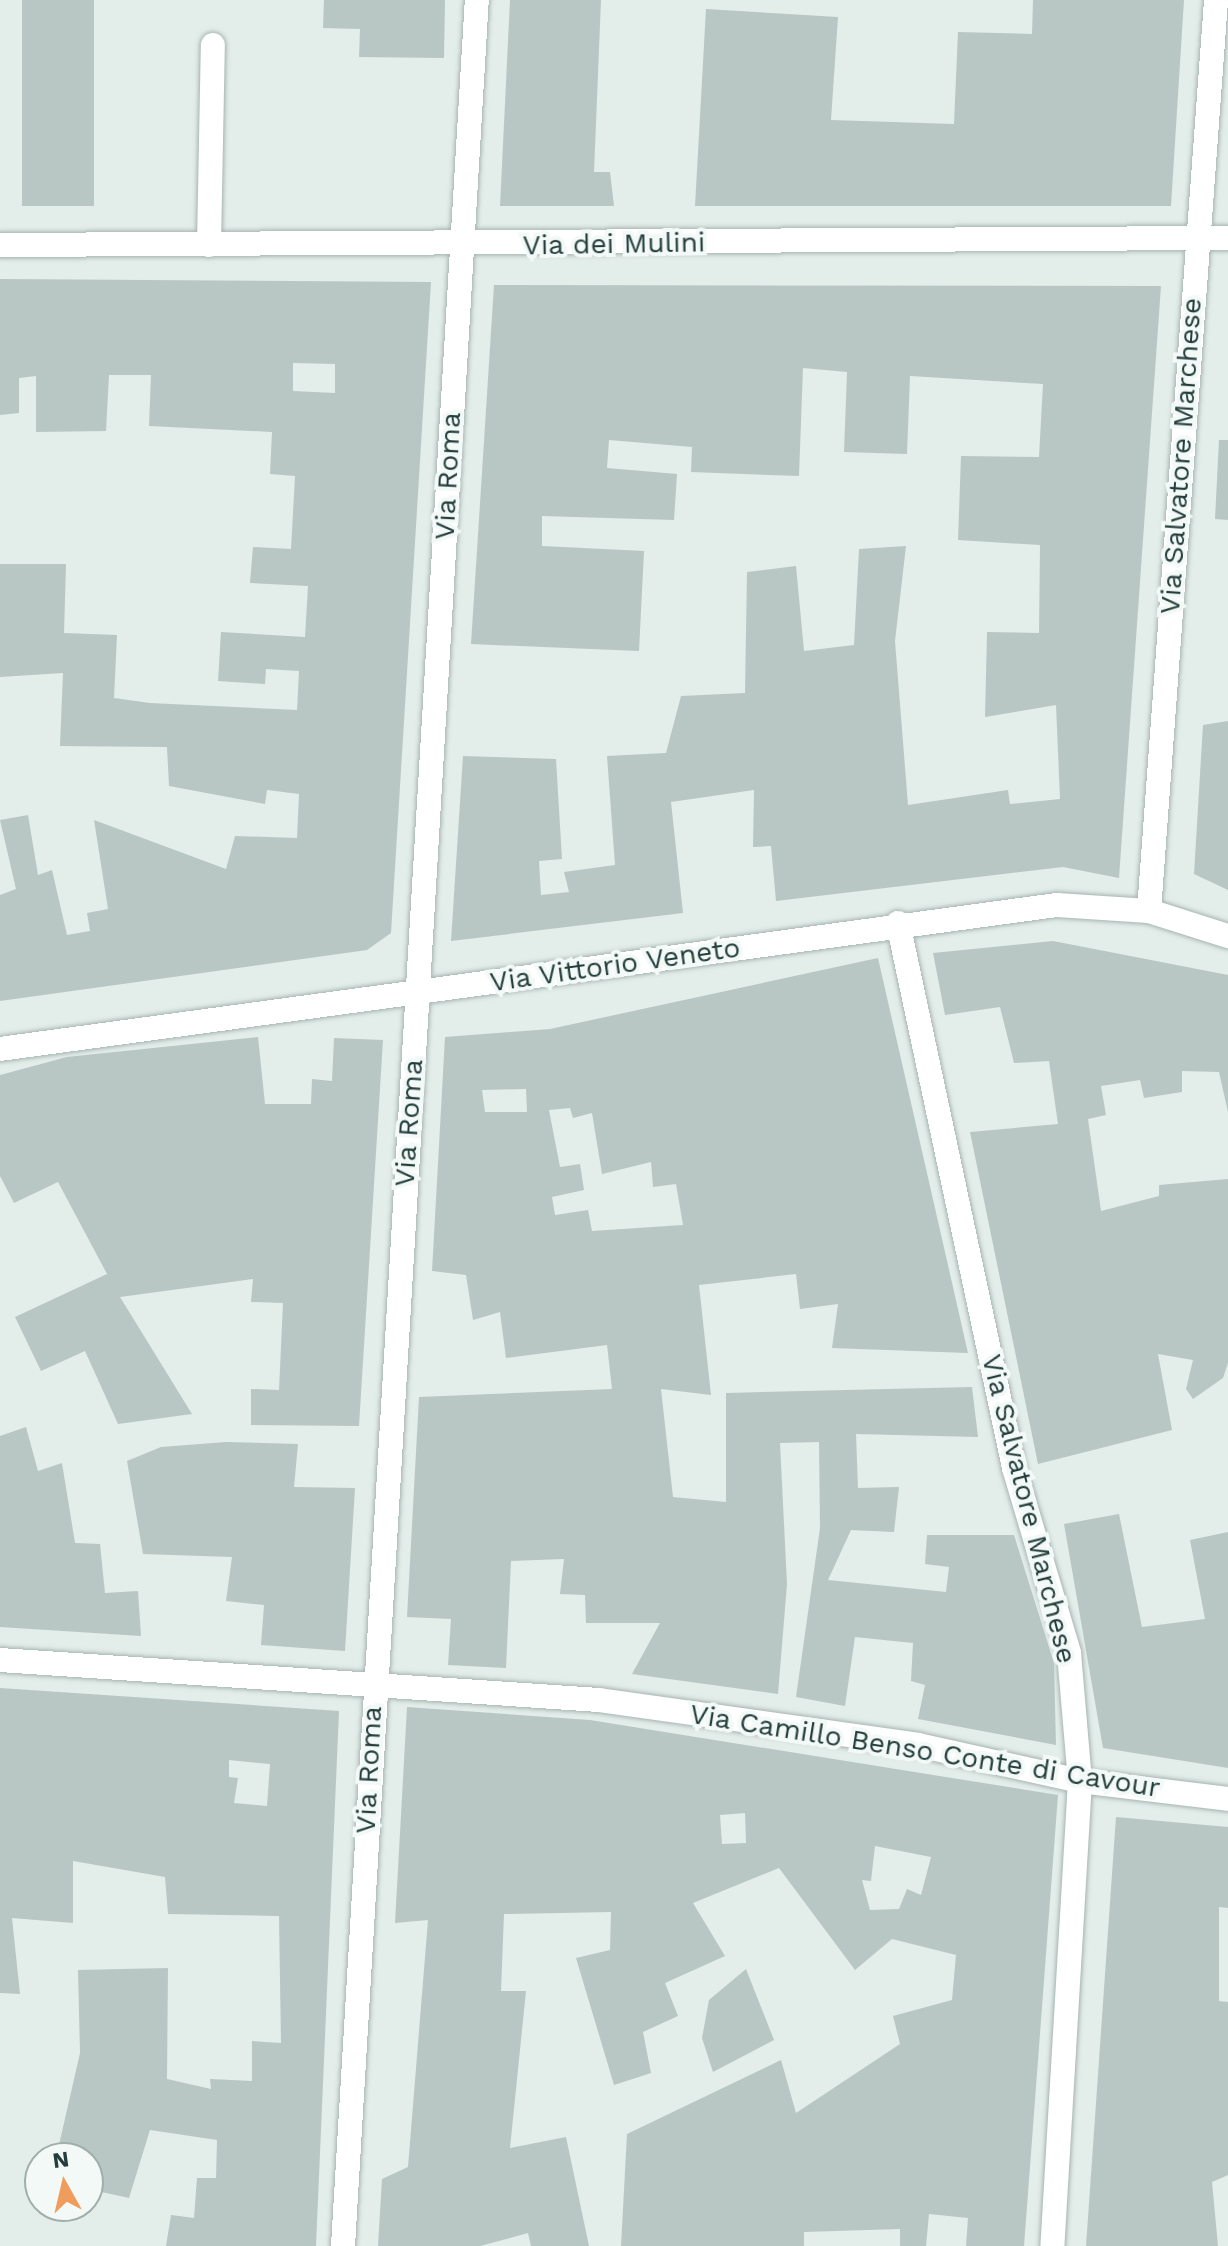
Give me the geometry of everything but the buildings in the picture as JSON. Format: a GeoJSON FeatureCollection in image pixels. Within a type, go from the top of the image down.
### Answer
{"type":"FeatureCollection","features":[{"type":"Feature","properties":{"kind":"street","name":"Via Roma"},"geometry":{"type":"LineString","coordinates":[[343,2246],[374,1682],[477,0]]}},
{"type":"Feature","properties":{"kind":"street","name":"Via Salvatore Marchese"},"geometry":{"type":"LineString","coordinates":[[1149,911],[1196,238],[1216,0]]}},
{"type":"Feature","properties":{"kind":"street"},"geometry":{"type":"LineString","coordinates":[[209,245],[213,45]]}},
{"type":"Feature","properties":{"kind":"street","name":"Via dei Mulini"},"geometry":{"type":"LineString","coordinates":[[0,245],[462,245],[1228,238]]}},
{"type":"Feature","properties":{"kind":"street","name":"Via Vittorio Veneto"},"geometry":{"type":"LineString","coordinates":[[0,1049],[417,994],[898,923],[1057,905],[1149,911],[1228,936]]}},
{"type":"Feature","properties":{"kind":"street","name":"Via Salvatore Marchese"},"geometry":{"type":"LineString","coordinates":[[898,923],[1014,1468],[1069,1653],[1080,1781],[1052,2246]]}},
{"type":"Feature","properties":{"kind":"street","name":"Via Camillo Benso Conte di Cavour"},"geometry":{"type":"LineString","coordinates":[[0,1660],[374,1682],[599,1700],[888,1740],[1080,1781],[1228,1799]]}}]}
